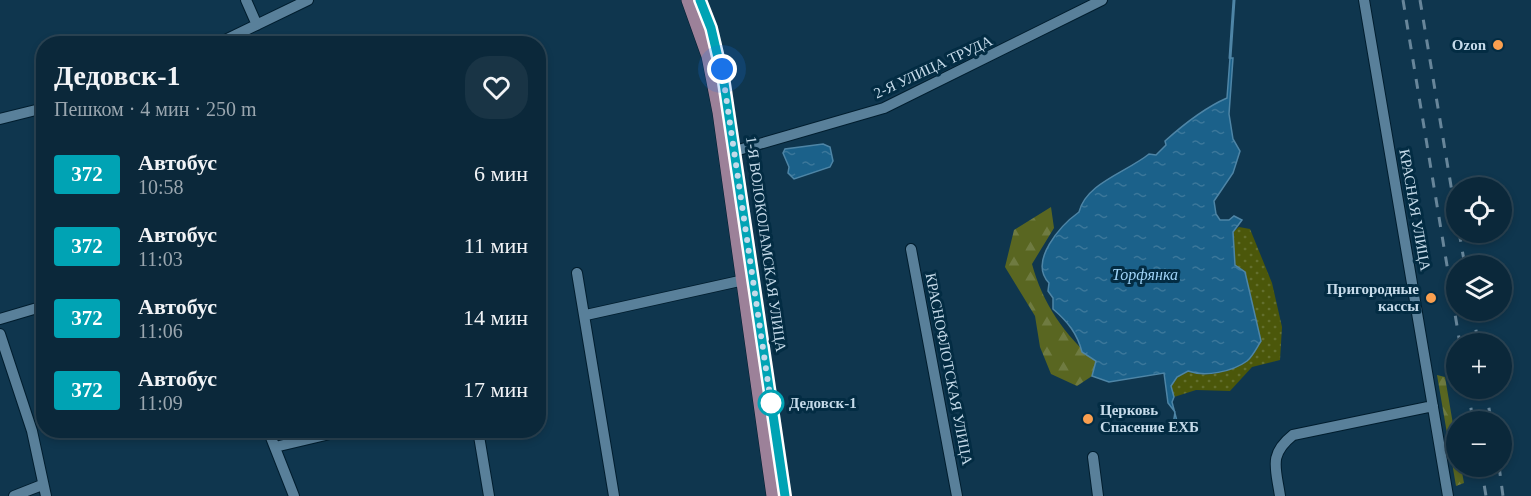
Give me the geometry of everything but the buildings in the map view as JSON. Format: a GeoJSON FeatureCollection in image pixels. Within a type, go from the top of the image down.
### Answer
{"type":"FeatureCollection","features":[{"type":"Feature","properties":{"kind":"main road","name":"1-Я ВОЛОКОЛАМСКАЯ УЛИЦА"},"geometry":{"type":"LineString","coordinates":[[688,0],[701,30],[715,85],[785,496]]}},
{"type":"Feature","properties":{"kind":"main road","name":"1-Я ВОЛОКОЛАМСКАЯ УЛИЦА"},"geometry":{"type":"LineString","coordinates":[[700,0],[719,56],[735,151],[774,496]]}},
{"type":"Feature","properties":{"kind":"street"},"geometry":{"type":"LineString","coordinates":[[246,0],[257,25]]}},
{"type":"Feature","properties":{"kind":"street"},"geometry":{"type":"LineString","coordinates":[[234,36],[308,0]]}},
{"type":"Feature","properties":{"kind":"street","name":"КРАСНАЯ УЛИЦА"},"geometry":{"type":"LineString","coordinates":[[1364,0],[1448,496]]}},
{"type":"Feature","properties":{"kind":"street","name":"2-Я УЛИЦА ТРУДА"},"geometry":{"type":"LineString","coordinates":[[735,151],[884,108],[1102,1]]}},
{"type":"Feature","properties":{"kind":"street"},"geometry":{"type":"LineString","coordinates":[[0,119],[36,110]]}},
{"type":"Feature","properties":{"kind":"street","name":"КРАСНОФЛОТСКАЯ УЛИЦА"},"geometry":{"type":"LineString","coordinates":[[911,249],[957,496]]}},
{"type":"Feature","properties":{"kind":"street"},"geometry":{"type":"LineString","coordinates":[[578,273],[614,496]]}},
{"type":"Feature","properties":{"kind":"street"},"geometry":{"type":"LineString","coordinates":[[585,315],[748,279]]}},
{"type":"Feature","properties":{"kind":"street"},"geometry":{"type":"LineString","coordinates":[[0,319],[36,308]]}},
{"type":"Feature","properties":{"kind":"street"},"geometry":{"type":"LineString","coordinates":[[0,334],[32,432],[46,496]]}},
{"type":"Feature","properties":{"kind":"street"},"geometry":{"type":"LineString","coordinates":[[1280,496],[1275,462],[1277,451],[1293,435],[1433,406]]}},
{"type":"Feature","properties":{"kind":"street"},"geometry":{"type":"LineString","coordinates":[[271,438],[294,496]]}},
{"type":"Feature","properties":{"kind":"street"},"geometry":{"type":"LineString","coordinates":[[274,447],[313,438]]}},
{"type":"Feature","properties":{"kind":"street"},"geometry":{"type":"LineString","coordinates":[[479,438],[489,496]]}},
{"type":"Feature","properties":{"kind":"street"},"geometry":{"type":"LineString","coordinates":[[1093,457],[1098,496]]}},
{"type":"Feature","properties":{"kind":"street"},"geometry":{"type":"LineString","coordinates":[[14,496],[42,485]]}},
{"type":"Feature","properties":{"kind":"green space"},"geometry":{"type":"Polygon","coordinates":[[[1051,207],[1054,228],[1032,264],[1042,292],[1056,318],[1074,341],[1096,361],[1092,376],[1077,386],[1051,374],[1040,347],[1035,316],[1005,267],[1014,230],[1051,207]]]}},
{"type":"Feature","properties":{"kind":"green space"},"geometry":{"type":"Polygon","coordinates":[[[1239,227],[1250,229],[1272,283],[1282,327],[1280,360],[1252,367],[1230,391],[1196,390],[1174,397],[1171,386],[1177,377],[1188,371],[1208,374],[1228,369],[1245,358],[1260,343],[1245,272],[1235,265],[1233,232],[1239,227]]]}},
{"type":"Feature","properties":{"kind":"green space"},"geometry":{"type":"Polygon","coordinates":[[[1437,375],[1445,377],[1446,399],[1449,399],[1451,411],[1446,411],[1446,428],[1437,375]]]}},
{"type":"Feature","properties":{"kind":"green space"},"geometry":{"type":"Polygon","coordinates":[[[1454,477],[1463,477],[1464,483],[1456,486],[1454,477]]]}},
{"type":"Feature","properties":{"kind":"water","name":"Торфянка"},"geometry":{"type":"Polygon","coordinates":[[[1230,58],[1233,58],[1229,114],[1233,139],[1240,151],[1233,173],[1214,201],[1216,214],[1220,220],[1229,220],[1234,216],[1242,220],[1233,232],[1235,265],[1245,272],[1261,341],[1249,359],[1234,368],[1202,374],[1188,371],[1177,377],[1171,386],[1174,411],[1168,403],[1164,373],[1109,382],[1092,376],[1096,361],[1082,352],[1071,328],[1053,309],[1053,298],[1048,291],[1049,283],[1042,264],[1049,244],[1064,225],[1079,212],[1090,193],[1149,154],[1156,155],[1166,145],[1165,141],[1179,129],[1202,112],[1227,98],[1230,58]]]}},
{"type":"Feature","properties":{"kind":"water"},"geometry":{"type":"Polygon","coordinates":[[[823,144],[830,147],[833,161],[830,167],[794,179],[788,173],[789,167],[783,153],[785,149],[823,144]]]}},
{"type":"Feature","properties":{"kind":"waterway"},"geometry":{"type":"LineString","coordinates":[[1230,58],[1234,0]]}},
{"type":"Feature","properties":{"kind":"railway"},"geometry":{"type":"LineString","coordinates":[[1403,0],[1458,333]]}},
{"type":"Feature","properties":{"kind":"railway"},"geometry":{"type":"LineString","coordinates":[[1420,0],[1450,177]]}},
{"type":"Feature","properties":{"kind":"railway"},"geometry":{"type":"LineString","coordinates":[[1461,243],[1463,255]]}},
{"type":"Feature","properties":{"kind":"railway"},"geometry":{"type":"LineString","coordinates":[[1475,321],[1476,333]]}},
{"type":"Feature","properties":{"kind":"railway"},"geometry":{"type":"LineString","coordinates":[[1470,399],[1471,411]]}},
{"type":"Feature","properties":{"kind":"railway"},"geometry":{"type":"LineString","coordinates":[[1488,399],[1489,411]]}},
{"type":"Feature","properties":{"kind":"railway"},"geometry":{"type":"LineString","coordinates":[[1483,477],[1486,496]]}},
{"type":"Feature","properties":{"kind":"railway"},"geometry":{"type":"LineString","coordinates":[[1500,477],[1503,496]]}},
{"type":"Feature","properties":{"kind":"bus line","name":"372"},"geometry":{"type":"LineString","coordinates":[[700,0],[711,28],[724,83],[785,496]]}},
{"type":"Feature","properties":{"kind":"place","name":"Ozon"},"geometry":{"type":"Point","coordinates":[1498,45]}},
{"type":"Feature","properties":{"kind":"place","name":"Пригородные кассы"},"geometry":{"type":"Point","coordinates":[1431,298]}},
{"type":"Feature","properties":{"kind":"place","name":"Дедовск-1"},"geometry":{"type":"Point","coordinates":[771,403]}},
{"type":"Feature","properties":{"kind":"place","name":"Церковь Спасение ЕХБ"},"geometry":{"type":"Point","coordinates":[1088,419]}},
{"type":"Feature","properties":{"kind":"route"},"geometry":{"type":"LineString","coordinates":[[722,69],[771,403]]}}]}
